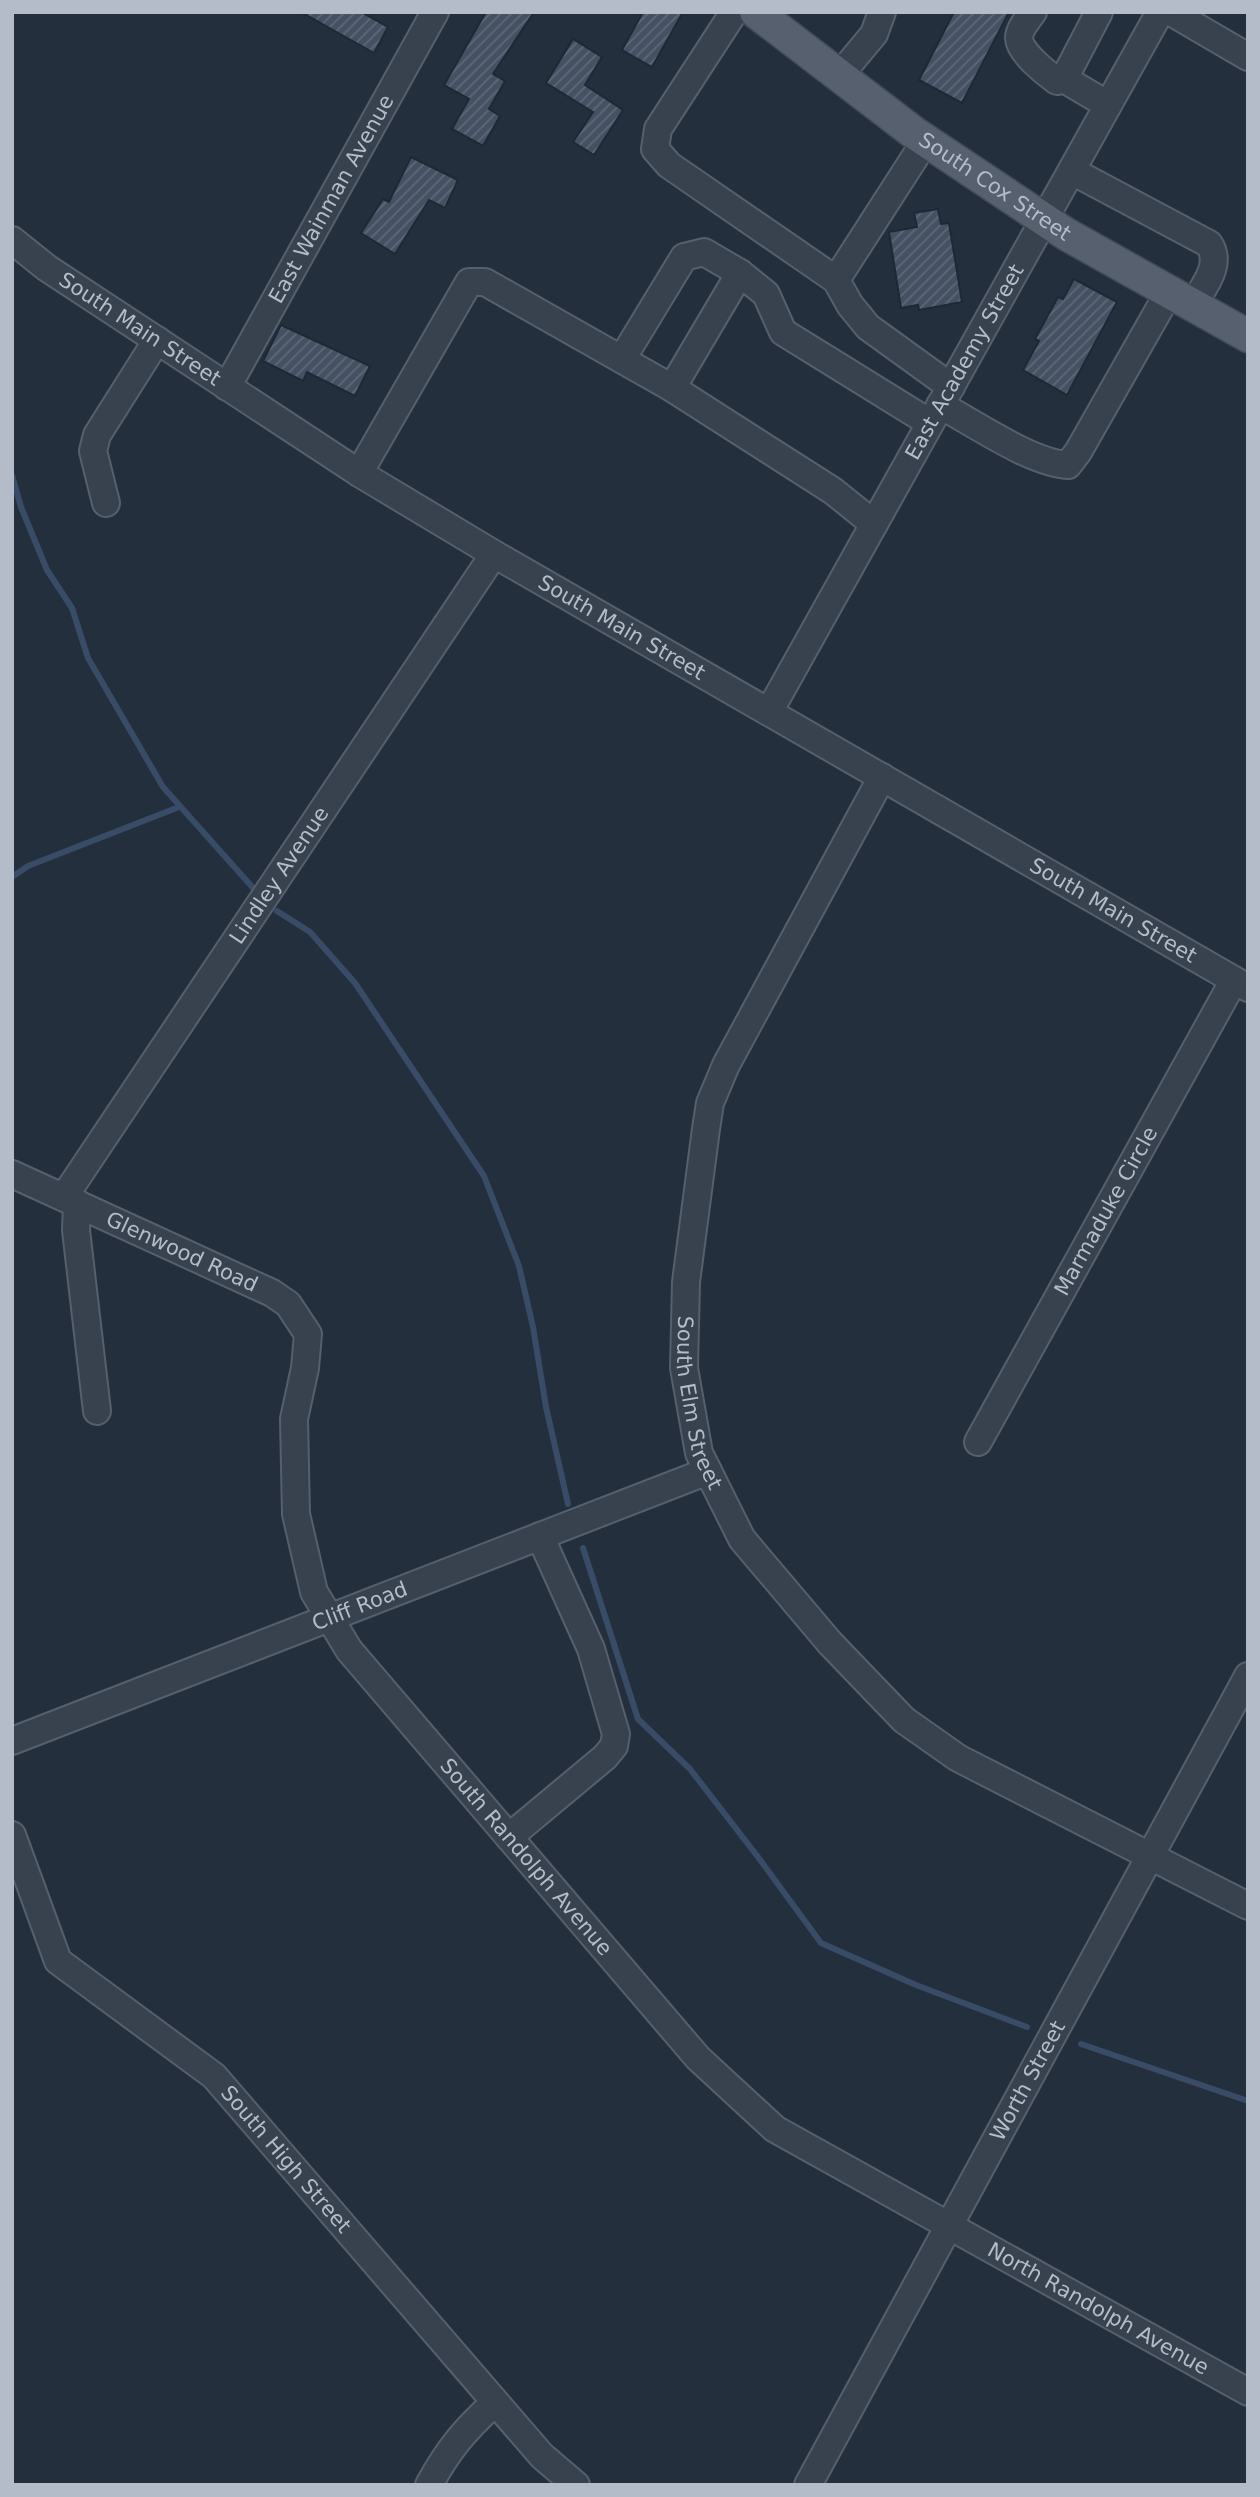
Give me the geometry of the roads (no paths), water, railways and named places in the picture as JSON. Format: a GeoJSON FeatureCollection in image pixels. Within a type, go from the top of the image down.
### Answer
{"type":"FeatureCollection","features":[{"type":"Feature","properties":{"kind":"main road","name":"South Cox Street"},"geometry":{"type":"LineString","coordinates":[[756,12],[926,141],[1066,234],[1248,336]]}},
{"type":"Feature","properties":{"kind":"street","name":"East Wainman Avenue"},"geometry":{"type":"LineString","coordinates":[[227,387],[435,12]]}},
{"type":"Feature","properties":{"kind":"street"},"geometry":{"type":"LineString","coordinates":[[734,12],[658,129],[655,149],[669,165],[836,280],[867,327],[940,405]]}},
{"type":"Feature","properties":{"kind":"street"},"geometry":{"type":"LineString","coordinates":[[839,76],[874,34],[883,12]]}},
{"type":"Feature","properties":{"kind":"street"},"geometry":{"type":"LineString","coordinates":[[1033,12],[1019,38],[1021,46],[1043,72],[1057,81],[1063,79],[1099,12]]}},
{"type":"Feature","properties":{"kind":"street","name":"East Academy Street"},"geometry":{"type":"LineString","coordinates":[[769,712],[1160,12]]}},
{"type":"Feature","properties":{"kind":"street"},"geometry":{"type":"LineString","coordinates":[[1171,12],[1248,57]]}},
{"type":"Feature","properties":{"kind":"street"},"geometry":{"type":"LineString","coordinates":[[1063,79],[1108,106]]}},
{"type":"Feature","properties":{"kind":"street"},"geometry":{"type":"LineString","coordinates":[[836,280],[926,141]]}},
{"type":"Feature","properties":{"kind":"street"},"geometry":{"type":"LineString","coordinates":[[622,359],[684,257],[704,252],[740,273],[766,294],[783,332],[940,405],[1018,447],[1056,464],[1068,465],[1181,298],[1214,265],[1213,250],[1209,244],[1072,171]]}},
{"type":"Feature","properties":{"kind":"street","name":"South Main Street"},"geometry":{"type":"LineString","coordinates":[[13,241],[47,268],[359,473],[494,554],[1241,984]]}},
{"type":"Feature","properties":{"kind":"street"},"geometry":{"type":"LineString","coordinates":[[672,388],[740,273]]}},
{"type":"Feature","properties":{"kind":"street"},"geometry":{"type":"LineString","coordinates":[[359,473],[469,282],[485,282],[672,388],[833,491],[874,524]]}},
{"type":"Feature","properties":{"kind":"street"},"geometry":{"type":"LineString","coordinates":[[106,503],[93,451],[97,435],[157,340]]}},
{"type":"Feature","properties":{"kind":"street","name":"Lindley Avenue"},"geometry":{"type":"LineString","coordinates":[[70,1200],[494,554]]}},
{"type":"Feature","properties":{"kind":"street","name":"South Elm Street"},"geometry":{"type":"LineString","coordinates":[[882,777],[726,1065],[710,1102],[685,1282],[684,1368],[699,1453],[742,1539],[830,1643],[904,1720],[958,1758],[1248,1906]]}},
{"type":"Feature","properties":{"kind":"street","name":"Marmaduke Circle"},"geometry":{"type":"LineString","coordinates":[[978,1442],[1241,984]]}},
{"type":"Feature","properties":{"kind":"street","name":"Glenwood Road"},"geometry":{"type":"LineString","coordinates":[[12,1174],[272,1293],[288,1304],[307,1335],[305,1368]]}},
{"type":"Feature","properties":{"kind":"street"},"geometry":{"type":"LineString","coordinates":[[70,1200],[76,1230],[97,1411]]}},
{"type":"Feature","properties":{"kind":"street","name":"South Randolph Avenue"},"geometry":{"type":"LineString","coordinates":[[305,1368],[294,1419],[296,1514],[314,1592],[349,1650],[698,2058],[775,2129],[949,2225]]}},
{"type":"Feature","properties":{"kind":"street","name":"Cliff Road"},"geometry":{"type":"LineString","coordinates":[[12,1741],[708,1471]]}},
{"type":"Feature","properties":{"kind":"street"},"geometry":{"type":"LineString","coordinates":[[509,1837],[605,1757],[614,1746],[616,1734],[591,1649],[540,1536]]}},
{"type":"Feature","properties":{"kind":"street","name":"Worth Street"},"geometry":{"type":"LineString","coordinates":[[808,2485],[1248,1675]]}},
{"type":"Feature","properties":{"kind":"street","name":"South High Street"},"geometry":{"type":"LineString","coordinates":[[12,1835],[58,1961],[214,2076],[542,2456],[576,2485]]}},
{"type":"Feature","properties":{"kind":"street","name":"North Randolph Avenue"},"geometry":{"type":"LineString","coordinates":[[949,2225],[1248,2392]]}},
{"type":"Feature","properties":{"kind":"street"},"geometry":{"type":"LineString","coordinates":[[429,2485],[446,2453],[467,2428],[495,2402]]}},
{"type":"Feature","properties":{"kind":"waterway"},"geometry":{"type":"LineString","coordinates":[[12,475],[21,507],[47,570],[72,608],[88,658],[163,787],[254,889]]}},
{"type":"Feature","properties":{"kind":"waterway"},"geometry":{"type":"LineString","coordinates":[[12,877],[28,866],[179,807]]}},
{"type":"Feature","properties":{"kind":"waterway"},"geometry":{"type":"LineString","coordinates":[[277,911],[310,932],[355,983],[484,1176],[519,1266],[568,1504]]}},
{"type":"Feature","properties":{"kind":"waterway"},"geometry":{"type":"LineString","coordinates":[[583,1548],[638,1719],[690,1769],[821,1943],[916,1985],[1027,2027]]}},
{"type":"Feature","properties":{"kind":"waterway"},"geometry":{"type":"LineString","coordinates":[[1081,2044],[1248,2101]]}}]}
